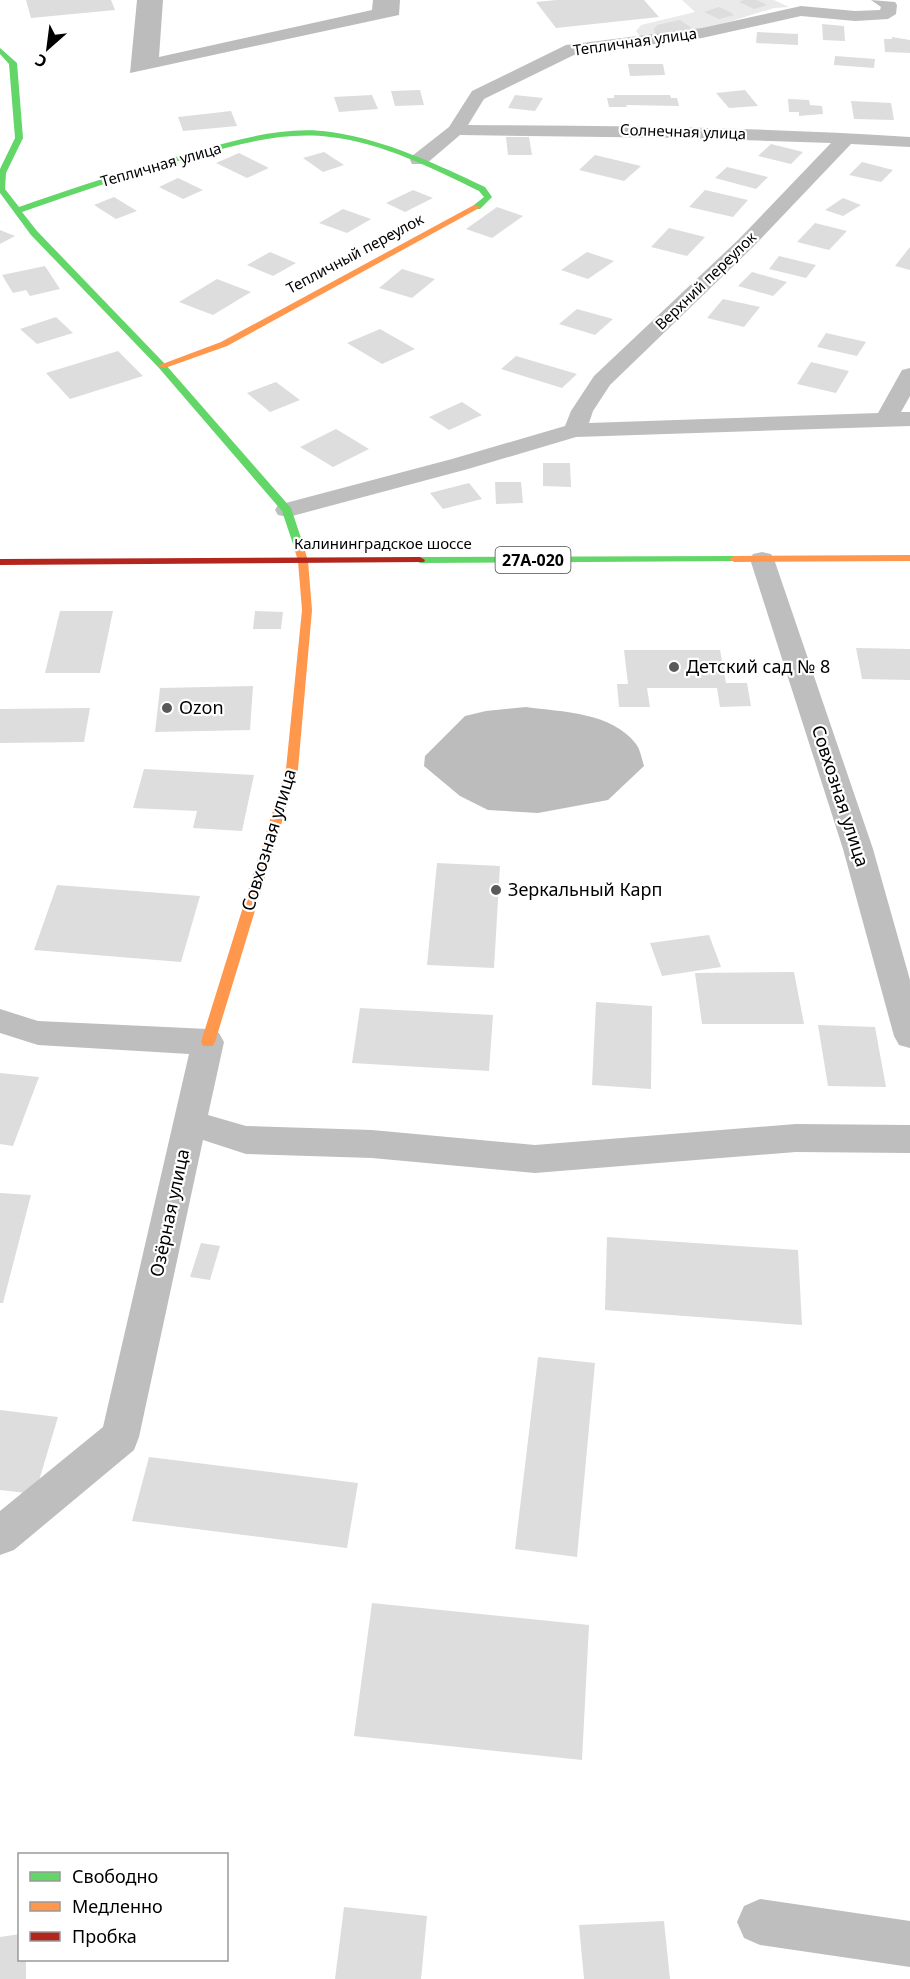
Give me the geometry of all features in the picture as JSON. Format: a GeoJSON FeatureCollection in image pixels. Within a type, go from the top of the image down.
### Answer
{"type":"FeatureCollection","features":[{"type":"Feature","properties":{"kind":"street","name":"Тепличная улица"},"geometry":{"type":"LineString","coordinates":[[17,211],[142,167],[260,139],[326,134],[357,140],[419,160],[456,130],[467,109],[478,95],[572,49],[702,33],[801,11],[855,16],[888,14],[889,5],[879,0]]}},
{"type":"Feature","properties":{"kind":"street"},"geometry":{"type":"LineString","coordinates":[[0,50],[13,63],[19,138],[2,173],[1,189],[34,234],[162,366],[287,510],[303,561]]}},
{"type":"Feature","properties":{"kind":"street","name":"Солнечная улица"},"geometry":{"type":"LineString","coordinates":[[456,130],[651,131],[848,137],[910,142]]}},
{"type":"Feature","properties":{"kind":"street","name":"Верхний переулок"},"geometry":{"type":"LineString","coordinates":[[575,430],[582,411],[602,381],[747,242],[848,137]]}},
{"type":"Feature","properties":{"kind":"street","name":"Тепличный переулок"},"geometry":{"type":"LineString","coordinates":[[162,366],[224,344],[480,205],[488,197],[482,189],[419,160]]}},
{"type":"Feature","properties":{"kind":"street"},"geometry":{"type":"LineString","coordinates":[[886,420],[910,375]]}},
{"type":"Feature","properties":{"kind":"street"},"geometry":{"type":"LineString","coordinates":[[287,510],[460,464],[575,430],[910,419]]}},
{"type":"Feature","properties":{"kind":"street","name":"Калининградское шоссе"},"geometry":{"type":"LineString","coordinates":[[0,562],[910,558]]}},
{"type":"Feature","properties":{"kind":"street","name":"Совхозная улица"},"geometry":{"type":"LineString","coordinates":[[762,559],[858,849],[910,1036]]}},
{"type":"Feature","properties":{"kind":"street","name":"Совхозная улица"},"geometry":{"type":"LineString","coordinates":[[208,1042],[292,769],[307,610],[303,561]]}},
{"type":"Feature","properties":{"kind":"street"},"geometry":{"type":"LineString","coordinates":[[0,1021],[38,1033],[208,1042]]}},
{"type":"Feature","properties":{"kind":"street","name":"Озёрная улица"},"geometry":{"type":"LineString","coordinates":[[0,1536],[120,1437],[208,1042]]}},
{"type":"Feature","properties":{"kind":"street"},"geometry":{"type":"LineString","coordinates":[[190,1123],[246,1140],[372,1144],[535,1159],[795,1138],[910,1139]]}},
{"type":"Feature","properties":{"kind":"street"},"geometry":{"type":"LineString","coordinates":[[760,1922],[910,1944]]}},
{"type":"Feature","properties":{"kind":"shaded area"},"geometry":{"type":"Polygon","coordinates":[[[137,0],[163,0],[159,57],[372,10],[373,0],[400,0],[399,15],[130,73],[137,0]]]}},
{"type":"Feature","properties":{"kind":"shaded area"},"geometry":{"type":"Polygon","coordinates":[[[682,0],[774,0],[789,7],[774,8],[725,23],[644,41],[636,31],[641,25],[695,12],[682,0]]]}},
{"type":"Feature","properties":{"kind":"shaded area"},"geometry":{"type":"Polygon","coordinates":[[[526,707],[586,715],[614,725],[636,744],[644,766],[608,800],[538,813],[488,810],[460,796],[424,766],[425,756],[465,716],[486,711],[526,707]]]}},
{"type":"Feature","properties":{"kind":"building"},"geometry":{"type":"Polygon","coordinates":[[[26,0],[111,0],[115,10],[31,18],[26,0]]]}},
{"type":"Feature","properties":{"kind":"building"},"geometry":{"type":"Polygon","coordinates":[[[644,0],[659,17],[556,28],[536,2],[644,0]]]}},
{"type":"Feature","properties":{"kind":"building"},"geometry":{"type":"Polygon","coordinates":[[[757,0],[767,5],[754,9],[739,2],[757,0]]]}},
{"type":"Feature","properties":{"kind":"building"},"geometry":{"type":"Polygon","coordinates":[[[719,7],[734,15],[719,19],[704,12],[719,7]]]}},
{"type":"Feature","properties":{"kind":"building"},"geometry":{"type":"Polygon","coordinates":[[[680,20],[693,29],[658,37],[655,34],[654,29],[657,25],[680,20]]]}},
{"type":"Feature","properties":{"kind":"building"},"geometry":{"type":"Polygon","coordinates":[[[822,24],[844,26],[845,41],[823,40],[822,24]]]}},
{"type":"Feature","properties":{"kind":"building"},"geometry":{"type":"Polygon","coordinates":[[[757,32],[798,34],[798,45],[756,43],[757,32]]]}},
{"type":"Feature","properties":{"kind":"building"},"geometry":{"type":"Polygon","coordinates":[[[892,37],[910,40],[910,53],[885,52],[884,39],[892,39],[892,37]]]}},
{"type":"Feature","properties":{"kind":"building"},"geometry":{"type":"Polygon","coordinates":[[[835,56],[875,59],[874,68],[834,65],[835,56]]]}},
{"type":"Feature","properties":{"kind":"building"},"geometry":{"type":"Polygon","coordinates":[[[628,64],[663,64],[665,75],[630,76],[628,64]]]}},
{"type":"Feature","properties":{"kind":"building"},"geometry":{"type":"Polygon","coordinates":[[[420,90],[424,105],[395,106],[391,91],[420,90]]]}},
{"type":"Feature","properties":{"kind":"building"},"geometry":{"type":"Polygon","coordinates":[[[745,90],[758,106],[729,108],[716,93],[745,90]]]}},
{"type":"Feature","properties":{"kind":"building"},"geometry":{"type":"Polygon","coordinates":[[[372,95],[378,109],[339,112],[334,97],[372,95]]]}},
{"type":"Feature","properties":{"kind":"building"},"geometry":{"type":"Polygon","coordinates":[[[515,95],[543,98],[535,111],[508,108],[515,95]]]}},
{"type":"Feature","properties":{"kind":"building"},"geometry":{"type":"Polygon","coordinates":[[[614,95],[670,95],[671,98],[677,98],[679,106],[609,107],[607,98],[614,98],[614,95]]]}},
{"type":"Feature","properties":{"kind":"building"},"geometry":{"type":"Polygon","coordinates":[[[788,99],[809,100],[810,105],[822,106],[823,114],[799,116],[799,112],[789,112],[788,99]]]}},
{"type":"Feature","properties":{"kind":"building"},"geometry":{"type":"Polygon","coordinates":[[[851,101],[891,103],[894,120],[854,119],[851,101]]]}},
{"type":"Feature","properties":{"kind":"building"},"geometry":{"type":"Polygon","coordinates":[[[231,111],[237,126],[183,131],[178,117],[231,111]]]}},
{"type":"Feature","properties":{"kind":"building"},"geometry":{"type":"Polygon","coordinates":[[[506,137],[529,137],[532,155],[508,155],[506,137]]]}},
{"type":"Feature","properties":{"kind":"building"},"geometry":{"type":"Polygon","coordinates":[[[771,144],[803,152],[791,164],[758,156],[771,144]]]}},
{"type":"Feature","properties":{"kind":"building"},"geometry":{"type":"Polygon","coordinates":[[[324,152],[344,165],[323,172],[303,158],[324,152]]]}},
{"type":"Feature","properties":{"kind":"building"},"geometry":{"type":"Polygon","coordinates":[[[239,153],[269,168],[247,178],[216,163],[239,153]]]}},
{"type":"Feature","properties":{"kind":"building"},"geometry":{"type":"Polygon","coordinates":[[[595,155],[641,166],[624,181],[579,170],[595,155]]]}},
{"type":"Feature","properties":{"kind":"building"},"geometry":{"type":"Polygon","coordinates":[[[862,162],[893,170],[881,182],[849,175],[862,162]]]}},
{"type":"Feature","properties":{"kind":"building"},"geometry":{"type":"Polygon","coordinates":[[[727,167],[768,177],[756,189],[715,178],[727,167]]]}},
{"type":"Feature","properties":{"kind":"building"},"geometry":{"type":"Polygon","coordinates":[[[178,178],[203,190],[183,199],[159,187],[178,178]]]}},
{"type":"Feature","properties":{"kind":"building"},"geometry":{"type":"Polygon","coordinates":[[[413,190],[433,198],[405,212],[386,203],[413,190]]]}},
{"type":"Feature","properties":{"kind":"building"},"geometry":{"type":"Polygon","coordinates":[[[705,190],[748,200],[733,217],[689,207],[705,190]]]}},
{"type":"Feature","properties":{"kind":"building"},"geometry":{"type":"Polygon","coordinates":[[[114,197],[137,211],[116,219],[94,205],[114,197]]]}},
{"type":"Feature","properties":{"kind":"building"},"geometry":{"type":"Polygon","coordinates":[[[843,198],[861,205],[843,216],[825,210],[843,198]]]}},
{"type":"Feature","properties":{"kind":"building"},"geometry":{"type":"Polygon","coordinates":[[[497,207],[523,216],[492,238],[466,229],[497,207]]]}},
{"type":"Feature","properties":{"kind":"building"},"geometry":{"type":"Polygon","coordinates":[[[343,209],[371,219],[347,233],[319,223],[343,209]]]}},
{"type":"Feature","properties":{"kind":"building"},"geometry":{"type":"Polygon","coordinates":[[[815,223],[847,231],[829,250],[797,242],[815,223]]]}},
{"type":"Feature","properties":{"kind":"building"},"geometry":{"type":"Polygon","coordinates":[[[669,228],[705,237],[687,256],[651,247],[669,228]]]}},
{"type":"Feature","properties":{"kind":"building"},"geometry":{"type":"Polygon","coordinates":[[[0,230],[15,236],[0,244],[0,230]]]}},
{"type":"Feature","properties":{"kind":"building"},"geometry":{"type":"Polygon","coordinates":[[[910,247],[910,270],[895,266],[910,247]]]}},
{"type":"Feature","properties":{"kind":"building"},"geometry":{"type":"Polygon","coordinates":[[[270,252],[296,263],[273,276],[247,265],[270,252]]]}},
{"type":"Feature","properties":{"kind":"building"},"geometry":{"type":"Polygon","coordinates":[[[587,252],[614,261],[588,279],[561,270],[587,252]]]}},
{"type":"Feature","properties":{"kind":"building"},"geometry":{"type":"Polygon","coordinates":[[[779,256],[816,265],[806,278],[769,269],[779,256]]]}},
{"type":"Feature","properties":{"kind":"building"},"geometry":{"type":"Polygon","coordinates":[[[45,266],[60,289],[30,296],[26,290],[13,293],[2,275],[45,266]]]}},
{"type":"Feature","properties":{"kind":"building"},"geometry":{"type":"Polygon","coordinates":[[[402,269],[435,279],[412,298],[379,288],[402,269]]]}},
{"type":"Feature","properties":{"kind":"building"},"geometry":{"type":"Polygon","coordinates":[[[752,272],[787,282],[773,296],[738,286],[752,272]]]}},
{"type":"Feature","properties":{"kind":"building"},"geometry":{"type":"Polygon","coordinates":[[[217,279],[251,292],[213,315],[179,302],[217,279]]]}},
{"type":"Feature","properties":{"kind":"building"},"geometry":{"type":"Polygon","coordinates":[[[723,299],[760,307],[744,327],[707,318],[723,299]]]}},
{"type":"Feature","properties":{"kind":"building"},"geometry":{"type":"Polygon","coordinates":[[[577,309],[613,319],[595,335],[559,324],[577,309]]]}},
{"type":"Feature","properties":{"kind":"building"},"geometry":{"type":"Polygon","coordinates":[[[56,317],[73,333],[37,344],[20,329],[56,317]]]}},
{"type":"Feature","properties":{"kind":"building"},"geometry":{"type":"Polygon","coordinates":[[[380,329],[415,349],[382,364],[347,343],[380,329]]]}},
{"type":"Feature","properties":{"kind":"building"},"geometry":{"type":"Polygon","coordinates":[[[826,333],[866,342],[857,356],[817,347],[826,333]]]}},
{"type":"Feature","properties":{"kind":"building"},"geometry":{"type":"Polygon","coordinates":[[[118,351],[143,376],[70,399],[46,373],[118,351]]]}},
{"type":"Feature","properties":{"kind":"building"},"geometry":{"type":"Polygon","coordinates":[[[516,356],[577,374],[562,388],[501,369],[516,356]]]}},
{"type":"Feature","properties":{"kind":"building"},"geometry":{"type":"Polygon","coordinates":[[[811,362],[849,371],[836,393],[797,384],[811,362]]]}},
{"type":"Feature","properties":{"kind":"building"},"geometry":{"type":"Polygon","coordinates":[[[276,382],[300,400],[270,412],[247,393],[276,382]]]}},
{"type":"Feature","properties":{"kind":"building"},"geometry":{"type":"Polygon","coordinates":[[[462,402],[482,415],[449,430],[429,417],[462,402]]]}},
{"type":"Feature","properties":{"kind":"building"},"geometry":{"type":"Polygon","coordinates":[[[336,429],[369,449],[333,467],[300,447],[336,429]]]}},
{"type":"Feature","properties":{"kind":"building"},"geometry":{"type":"Polygon","coordinates":[[[543,463],[570,463],[571,487],[543,486],[543,463]]]}},
{"type":"Feature","properties":{"kind":"building"},"geometry":{"type":"Polygon","coordinates":[[[495,482],[521,482],[523,503],[496,504],[495,482]]]}},
{"type":"Feature","properties":{"kind":"building"},"geometry":{"type":"Polygon","coordinates":[[[469,483],[482,499],[443,509],[430,493],[469,483]]]}},
{"type":"Feature","properties":{"kind":"building"},"geometry":{"type":"Polygon","coordinates":[[[60,611],[113,611],[100,673],[45,673],[60,611]]]}},
{"type":"Feature","properties":{"kind":"building"},"geometry":{"type":"Polygon","coordinates":[[[255,611],[283,612],[281,629],[253,629],[255,611]]]}},
{"type":"Feature","properties":{"kind":"building"},"geometry":{"type":"Polygon","coordinates":[[[856,648],[910,649],[910,680],[862,679],[856,648]]]}},
{"type":"Feature","properties":{"kind":"building","name":"Детский сад № 8"},"geometry":{"type":"Polygon","coordinates":[[[624,650],[720,650],[726,683],[747,683],[751,706],[720,707],[717,688],[647,688],[650,707],[619,707],[617,684],[628,684],[624,650]]]}},
{"type":"Feature","properties":{"kind":"building"},"geometry":{"type":"Polygon","coordinates":[[[253,686],[250,730],[155,732],[160,688],[253,686]]]}},
{"type":"Feature","properties":{"kind":"building"},"geometry":{"type":"Polygon","coordinates":[[[90,708],[84,742],[0,743],[0,709],[90,708]]]}},
{"type":"Feature","properties":{"kind":"building"},"geometry":{"type":"Polygon","coordinates":[[[144,769],[254,775],[242,831],[193,828],[197,811],[133,808],[144,769]]]}},
{"type":"Feature","properties":{"kind":"building"},"geometry":{"type":"Polygon","coordinates":[[[437,863],[500,866],[494,968],[427,965],[437,863]]]}},
{"type":"Feature","properties":{"kind":"building"},"geometry":{"type":"Polygon","coordinates":[[[57,885],[200,896],[181,962],[34,950],[57,885]]]}},
{"type":"Feature","properties":{"kind":"building"},"geometry":{"type":"Polygon","coordinates":[[[709,935],[721,967],[662,976],[650,943],[709,935]]]}},
{"type":"Feature","properties":{"kind":"building"},"geometry":{"type":"Polygon","coordinates":[[[794,972],[804,1024],[702,1024],[695,973],[794,972]]]}},
{"type":"Feature","properties":{"kind":"building"},"geometry":{"type":"Polygon","coordinates":[[[596,1002],[652,1006],[651,1089],[592,1085],[596,1002]]]}},
{"type":"Feature","properties":{"kind":"building"},"geometry":{"type":"Polygon","coordinates":[[[360,1008],[493,1015],[489,1071],[352,1063],[360,1008]]]}},
{"type":"Feature","properties":{"kind":"building"},"geometry":{"type":"Polygon","coordinates":[[[818,1025],[875,1027],[886,1087],[828,1086],[818,1025]]]}},
{"type":"Feature","properties":{"kind":"building"},"geometry":{"type":"Polygon","coordinates":[[[0,1073],[39,1077],[13,1146],[0,1144],[0,1073]]]}},
{"type":"Feature","properties":{"kind":"building"},"geometry":{"type":"Polygon","coordinates":[[[0,1193],[31,1195],[3,1303],[0,1303],[0,1193]]]}},
{"type":"Feature","properties":{"kind":"building"},"geometry":{"type":"Polygon","coordinates":[[[607,1237],[798,1250],[802,1325],[605,1310],[607,1237]]]}},
{"type":"Feature","properties":{"kind":"building"},"geometry":{"type":"Polygon","coordinates":[[[201,1243],[220,1246],[210,1280],[190,1277],[201,1243]]]}},
{"type":"Feature","properties":{"kind":"building"},"geometry":{"type":"Polygon","coordinates":[[[538,1357],[595,1363],[577,1557],[515,1549],[538,1357]]]}},
{"type":"Feature","properties":{"kind":"building"},"geometry":{"type":"Polygon","coordinates":[[[0,1410],[58,1417],[35,1494],[0,1490],[0,1410]]]}},
{"type":"Feature","properties":{"kind":"building"},"geometry":{"type":"Polygon","coordinates":[[[149,1457],[358,1483],[347,1548],[132,1521],[149,1457]]]}},
{"type":"Feature","properties":{"kind":"building"},"geometry":{"type":"Polygon","coordinates":[[[372,1603],[589,1625],[582,1760],[354,1736],[372,1603]]]}},
{"type":"Feature","properties":{"kind":"building"},"geometry":{"type":"Polygon","coordinates":[[[344,1907],[427,1916],[421,1979],[335,1979],[344,1907]]]}},
{"type":"Feature","properties":{"kind":"building"},"geometry":{"type":"Polygon","coordinates":[[[664,1921],[670,1979],[584,1979],[579,1925],[664,1921]]]}},
{"type":"Feature","properties":{"kind":"building"},"geometry":{"type":"Polygon","coordinates":[[[18,1934],[18,1961],[26,1961],[26,1979],[0,1979],[0,1937],[18,1934]]]}},
{"type":"Feature","properties":{"kind":"traffic: fast"},"geometry":{"type":"LineString","coordinates":[[0,50],[13,63],[19,138],[2,173],[1,189],[34,233],[162,366],[287,510],[298,544]]}},
{"type":"Feature","properties":{"kind":"traffic: fast"},"geometry":{"type":"LineString","coordinates":[[17,211],[210,149],[295,133],[349,137],[388,148],[482,189],[488,197],[477,207]]}},
{"type":"Feature","properties":{"kind":"traffic: fast"},"geometry":{"type":"LineString","coordinates":[[420,560],[734,559]]}},
{"type":"Feature","properties":{"kind":"traffic: slow"},"geometry":{"type":"LineString","coordinates":[[162,366],[224,344],[477,207]]}},
{"type":"Feature","properties":{"kind":"traffic: slow"},"geometry":{"type":"LineString","coordinates":[[208,1042],[292,769],[307,610],[303,561],[298,544]]}},
{"type":"Feature","properties":{"kind":"traffic: slow"},"geometry":{"type":"LineString","coordinates":[[734,559],[910,558]]}},
{"type":"Feature","properties":{"kind":"traffic: jam"},"geometry":{"type":"LineString","coordinates":[[0,562],[420,560]]}},
{"type":"Feature","properties":{"kind":"place","name":"Детский сад № 8"},"geometry":{"type":"Point","coordinates":[674,667]}},
{"type":"Feature","properties":{"kind":"place","name":"Ozon"},"geometry":{"type":"Point","coordinates":[167,708]}},
{"type":"Feature","properties":{"kind":"place","name":"Зеркальный Карп"},"geometry":{"type":"Point","coordinates":[496,890]}}]}
